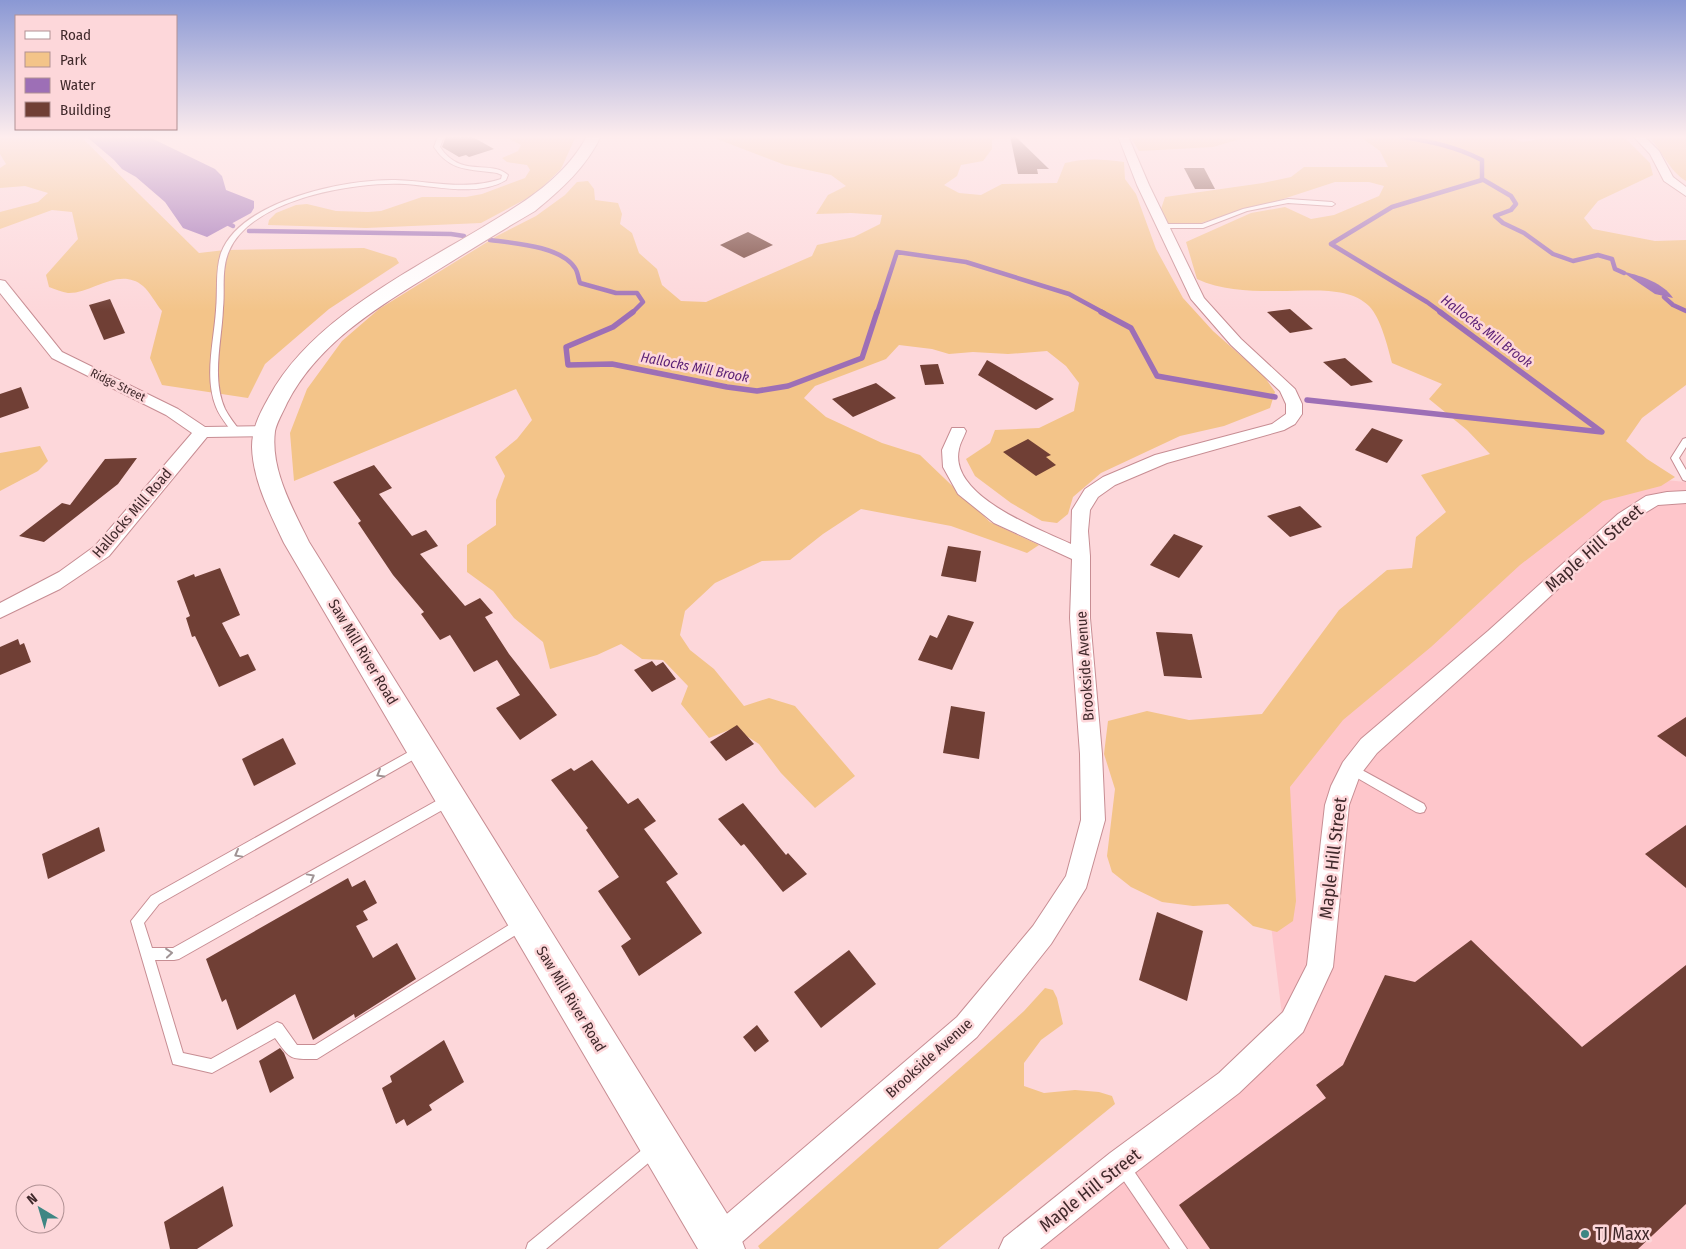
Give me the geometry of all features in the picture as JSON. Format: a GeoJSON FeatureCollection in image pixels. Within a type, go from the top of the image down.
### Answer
{"type":"FeatureCollection","features":[{"type":"Feature","properties":{"kind":"highway","name":"Saw Mill River Road"},"geometry":{"type":"LineString","coordinates":[[545,194],[528,207],[386,293],[326,339],[295,373],[277,401],[250,431],[266,476],[297,543],[721,1245]]}},
{"type":"Feature","properties":{"kind":"street","name":"Brookside Avenue"},"geometry":{"type":"LineString","coordinates":[[721,1245],[967,1027],[1042,936],[1077,880],[1093,820],[1091,754],[1080,618],[1081,556],[1079,532],[1081,510],[1091,493],[1109,481],[1161,459],[1278,427],[1289,421],[1294,414],[1294,404],[1287,389],[1236,342],[1198,300],[1149,194]]}},
{"type":"Feature","properties":{"kind":"street","name":"Ridge Street"},"geometry":{"type":"LineString","coordinates":[[0,284],[57,355],[172,412],[202,432]]}},
{"type":"Feature","properties":{"kind":"street"},"geometry":{"type":"LineString","coordinates":[[202,432],[250,431]]}},
{"type":"Feature","properties":{"kind":"street"},"geometry":{"type":"LineString","coordinates":[[958,431],[950,450],[951,467],[964,490],[1000,519],[1081,556]]}},
{"type":"Feature","properties":{"kind":"street","name":"Hallocks Mill Road"},"geometry":{"type":"LineString","coordinates":[[0,611],[61,580],[102,551],[202,432]]}},
{"type":"Feature","properties":{"kind":"street","name":"Maple Hill Street"},"geometry":{"type":"LineString","coordinates":[[1015,1249],[1121,1164],[1229,1083],[1293,1022],[1320,967],[1337,805],[1351,769],[1369,746],[1624,518],[1655,498],[1686,497]]}},
{"type":"Feature","properties":{"kind":"lane"},"geometry":{"type":"LineString","coordinates":[[250,431],[221,409],[215,388],[225,250],[236,234],[247,224],[280,206],[312,194]]}},
{"type":"Feature","properties":{"kind":"lane"},"geometry":{"type":"LineString","coordinates":[[1163,226],[1203,226],[1245,210],[1288,201],[1332,204]]}},
{"type":"Feature","properties":{"kind":"lane"},"geometry":{"type":"LineString","coordinates":[[1686,441],[1675,458],[1686,478]]}},
{"type":"Feature","properties":{"kind":"lane"},"geometry":{"type":"LineString","coordinates":[[422,750],[155,900],[137,921],[178,1059],[212,1066],[277,1030],[294,1052],[316,1052],[525,922]]}},
{"type":"Feature","properties":{"kind":"lane"},"geometry":{"type":"LineString","coordinates":[[1351,769],[1420,808]]}},
{"type":"Feature","properties":{"kind":"lane"},"geometry":{"type":"LineString","coordinates":[[147,954],[174,954],[451,799]]}},
{"type":"Feature","properties":{"kind":"lane"},"geometry":{"type":"LineString","coordinates":[[534,1249],[660,1144]]}},
{"type":"Feature","properties":{"kind":"lane"},"geometry":{"type":"LineString","coordinates":[[1121,1164],[1179,1249]]}},
{"type":"Feature","properties":{"kind":"shaded area"},"geometry":{"type":"Polygon","coordinates":[[[1665,480],[1686,482],[1686,1249],[1016,1249],[1283,1023],[1265,876],[1268,791],[1338,708],[1608,486],[1665,480]]]}},
{"type":"Feature","properties":{"kind":"green space"},"geometry":{"type":"Polygon","coordinates":[[[47,194],[139,194],[199,253],[225,250],[364,248],[396,258],[399,263],[329,309],[265,364],[248,398],[162,385],[150,358],[162,311],[143,286],[125,279],[105,282],[86,290],[68,293],[49,287],[46,275],[78,239],[72,212],[52,210],[0,229],[0,212],[38,202],[47,194]]]}},
{"type":"Feature","properties":{"kind":"green space"},"geometry":{"type":"Polygon","coordinates":[[[480,194],[534,194],[481,223],[366,228],[268,225],[269,220],[276,213],[296,205],[307,204],[336,211],[368,212],[381,211],[422,197],[466,197],[480,194]]]}},
{"type":"Feature","properties":{"kind":"green space"},"geometry":{"type":"Polygon","coordinates":[[[566,194],[594,194],[595,200],[618,203],[622,214],[620,224],[632,233],[639,253],[657,269],[662,285],[681,301],[706,302],[812,256],[817,245],[854,237],[880,224],[882,215],[851,213],[816,214],[828,195],[1136,194],[1156,249],[1183,298],[1213,331],[1264,376],[1275,392],[1270,408],[1224,426],[1180,436],[1101,473],[1073,497],[1068,514],[1057,523],[1042,521],[1011,503],[975,476],[966,459],[990,443],[995,430],[1039,428],[1074,411],[1079,383],[1066,366],[1047,351],[1008,354],[973,352],[949,354],[932,349],[899,345],[886,359],[815,386],[804,398],[826,417],[882,443],[920,455],[990,522],[1039,545],[1027,553],[951,526],[861,509],[823,534],[790,560],[762,561],[715,583],[685,611],[680,635],[690,650],[714,669],[744,706],[769,698],[795,706],[855,776],[815,808],[781,773],[759,744],[734,728],[709,738],[681,704],[688,686],[663,660],[642,659],[621,644],[597,655],[550,669],[543,642],[514,618],[493,591],[467,572],[467,545],[496,525],[496,500],[505,476],[495,457],[517,439],[532,420],[516,389],[294,481],[290,433],[307,389],[342,341],[379,309],[497,236],[536,216],[566,194]]]}},
{"type":"Feature","properties":{"kind":"green space"},"geometry":{"type":"Polygon","coordinates":[[[1184,194],[1297,194],[1201,223],[1167,224],[1161,209],[1165,197],[1184,194]]]}},
{"type":"Feature","properties":{"kind":"green space"},"geometry":{"type":"Polygon","coordinates":[[[1380,194],[1612,194],[1598,201],[1584,218],[1593,229],[1655,241],[1686,240],[1686,385],[1642,418],[1626,441],[1647,459],[1675,477],[1661,486],[1603,501],[1520,565],[1431,647],[1343,720],[1290,787],[1296,901],[1293,921],[1277,932],[1253,926],[1228,904],[1193,906],[1162,902],[1131,887],[1112,872],[1107,856],[1115,789],[1104,754],[1108,721],[1147,711],[1189,720],[1262,714],[1339,610],[1387,570],[1412,568],[1416,537],[1446,512],[1421,475],[1490,454],[1467,430],[1429,399],[1442,384],[1392,363],[1384,333],[1377,318],[1369,306],[1360,299],[1337,292],[1234,289],[1215,286],[1197,279],[1186,242],[1251,213],[1285,207],[1311,219],[1334,215],[1380,194]]]}},
{"type":"Feature","properties":{"kind":"green space"},"geometry":{"type":"Polygon","coordinates":[[[40,446],[48,461],[38,471],[0,491],[0,453],[40,446]]]}},
{"type":"Feature","properties":{"kind":"green space"},"geometry":{"type":"Polygon","coordinates":[[[1045,988],[1053,990],[1057,998],[1063,1024],[1041,1040],[1024,1063],[1024,1086],[1044,1093],[1075,1090],[1099,1092],[1112,1096],[1115,1104],[938,1249],[760,1249],[758,1246],[983,1048],[1024,1011],[1045,988]]]}},
{"type":"Feature","properties":{"kind":"water"},"geometry":{"type":"Polygon","coordinates":[[[156,194],[237,194],[254,201],[254,208],[251,213],[207,237],[183,228],[165,202],[156,194]]]}},
{"type":"Feature","properties":{"kind":"water"},"geometry":{"type":"Polygon","coordinates":[[[1625,272],[1658,284],[1673,298],[1655,294],[1625,272]]]}},
{"type":"Feature","properties":{"kind":"building"},"geometry":{"type":"Polygon","coordinates":[[[748,232],[773,245],[744,258],[720,245],[748,232]]]}},
{"type":"Feature","properties":{"kind":"building"},"geometry":{"type":"Polygon","coordinates":[[[110,299],[125,333],[104,340],[89,305],[110,299]]]}},
{"type":"Feature","properties":{"kind":"building"},"geometry":{"type":"Polygon","coordinates":[[[1290,309],[1313,329],[1290,333],[1267,312],[1290,309]]]}},
{"type":"Feature","properties":{"kind":"building"},"geometry":{"type":"Polygon","coordinates":[[[1345,358],[1373,382],[1351,386],[1323,362],[1345,358]]]}},
{"type":"Feature","properties":{"kind":"building"},"geometry":{"type":"Polygon","coordinates":[[[987,360],[1054,399],[1036,410],[978,375],[987,360]]]}},
{"type":"Feature","properties":{"kind":"building"},"geometry":{"type":"Polygon","coordinates":[[[938,364],[944,384],[925,385],[920,365],[938,364]]]}},
{"type":"Feature","properties":{"kind":"building"},"geometry":{"type":"Polygon","coordinates":[[[876,383],[896,398],[853,417],[832,399],[876,383]]]}},
{"type":"Feature","properties":{"kind":"building"},"geometry":{"type":"Polygon","coordinates":[[[21,387],[29,408],[0,418],[0,394],[21,387]]]}},
{"type":"Feature","properties":{"kind":"building"},"geometry":{"type":"Polygon","coordinates":[[[1372,428],[1403,440],[1387,463],[1355,450],[1372,428]]]}},
{"type":"Feature","properties":{"kind":"building"},"geometry":{"type":"Polygon","coordinates":[[[1028,439],[1051,455],[1046,457],[1056,465],[1036,476],[1003,452],[1028,439]]]}},
{"type":"Feature","properties":{"kind":"building"},"geometry":{"type":"Polygon","coordinates":[[[137,458],[118,484],[44,542],[19,536],[62,503],[70,505],[105,459],[137,458]]]}},
{"type":"Feature","properties":{"kind":"building"},"geometry":{"type":"Polygon","coordinates":[[[374,465],[392,488],[379,494],[412,536],[426,530],[438,546],[420,554],[465,606],[480,598],[493,613],[485,617],[509,654],[557,715],[520,740],[496,708],[520,695],[497,660],[474,672],[450,635],[440,640],[421,614],[424,612],[393,575],[358,523],[361,521],[333,482],[374,465]]]}},
{"type":"Feature","properties":{"kind":"building"},"geometry":{"type":"Polygon","coordinates":[[[1300,506],[1322,527],[1290,537],[1267,516],[1300,506]]]}},
{"type":"Feature","properties":{"kind":"building"},"geometry":{"type":"Polygon","coordinates":[[[1174,534],[1203,546],[1179,578],[1150,565],[1174,534]]]}},
{"type":"Feature","properties":{"kind":"building"},"geometry":{"type":"Polygon","coordinates":[[[948,546],[981,551],[976,582],[941,576],[948,546]]]}},
{"type":"Feature","properties":{"kind":"building"},"geometry":{"type":"Polygon","coordinates":[[[220,568],[240,615],[222,623],[240,657],[248,654],[256,670],[219,687],[195,636],[192,637],[186,618],[190,616],[177,581],[194,574],[195,577],[220,568]]]}},
{"type":"Feature","properties":{"kind":"building"},"geometry":{"type":"Polygon","coordinates":[[[948,615],[974,622],[952,670],[918,660],[930,635],[937,638],[948,615]]]}},
{"type":"Feature","properties":{"kind":"building"},"geometry":{"type":"Polygon","coordinates":[[[1156,632],[1192,634],[1202,678],[1164,676],[1156,632]]]}},
{"type":"Feature","properties":{"kind":"building"},"geometry":{"type":"Polygon","coordinates":[[[18,639],[20,645],[24,643],[31,662],[0,675],[0,647],[18,639]]]}},
{"type":"Feature","properties":{"kind":"building"},"geometry":{"type":"Polygon","coordinates":[[[652,661],[656,666],[663,662],[676,679],[652,692],[634,670],[652,661]]]}},
{"type":"Feature","properties":{"kind":"building"},"geometry":{"type":"Polygon","coordinates":[[[951,706],[985,712],[979,759],[943,753],[951,706]]]}},
{"type":"Feature","properties":{"kind":"building"},"geometry":{"type":"Polygon","coordinates":[[[1686,717],[1686,757],[1657,736],[1686,717]]]}},
{"type":"Feature","properties":{"kind":"building"},"geometry":{"type":"Polygon","coordinates":[[[737,725],[754,744],[726,761],[710,742],[737,725]]]}},
{"type":"Feature","properties":{"kind":"building"},"geometry":{"type":"Polygon","coordinates":[[[283,738],[296,764],[254,786],[242,759],[283,738]]]}},
{"type":"Feature","properties":{"kind":"building"},"geometry":{"type":"Polygon","coordinates":[[[592,760],[628,804],[638,798],[656,821],[644,829],[678,874],[666,882],[702,933],[639,976],[621,946],[631,939],[598,891],[619,877],[586,830],[588,828],[551,780],[571,768],[574,771],[592,760]]]}},
{"type":"Feature","properties":{"kind":"building"},"geometry":{"type":"Polygon","coordinates":[[[743,803],[786,855],[788,853],[807,874],[783,892],[744,844],[741,846],[718,819],[743,803]]]}},
{"type":"Feature","properties":{"kind":"building"},"geometry":{"type":"Polygon","coordinates":[[[1686,825],[1686,888],[1645,854],[1686,825]]]}},
{"type":"Feature","properties":{"kind":"building"},"geometry":{"type":"Polygon","coordinates":[[[99,827],[105,851],[48,879],[42,854],[99,827]]]}},
{"type":"Feature","properties":{"kind":"building"},"geometry":{"type":"Polygon","coordinates":[[[348,878],[352,887],[365,880],[377,903],[363,911],[368,920],[356,926],[373,958],[397,943],[416,979],[355,1018],[354,1014],[313,1040],[295,994],[237,1030],[226,999],[222,1002],[206,959],[348,878]]]}},
{"type":"Feature","properties":{"kind":"building"},"geometry":{"type":"Polygon","coordinates":[[[1157,912],[1203,931],[1187,1001],[1139,980],[1157,912]]]}},
{"type":"Feature","properties":{"kind":"building"},"geometry":{"type":"Polygon","coordinates":[[[1471,940],[1582,1047],[1686,965],[1686,1204],[1638,1249],[1210,1249],[1179,1205],[1326,1098],[1316,1085],[1343,1065],[1385,975],[1415,982],[1471,940]]]}},
{"type":"Feature","properties":{"kind":"building"},"geometry":{"type":"Polygon","coordinates":[[[849,950],[876,984],[821,1028],[794,992],[849,950]]]}},
{"type":"Feature","properties":{"kind":"building"},"geometry":{"type":"Polygon","coordinates":[[[757,1025],[769,1041],[755,1052],[743,1037],[757,1025]]]}},
{"type":"Feature","properties":{"kind":"building"},"geometry":{"type":"Polygon","coordinates":[[[444,1040],[464,1082],[429,1105],[432,1110],[407,1126],[404,1119],[396,1124],[382,1088],[392,1082],[390,1076],[444,1040]]]}},
{"type":"Feature","properties":{"kind":"building"},"geometry":{"type":"Polygon","coordinates":[[[280,1048],[284,1053],[294,1078],[270,1093],[259,1061],[280,1048]]]}},
{"type":"Feature","properties":{"kind":"building"},"geometry":{"type":"Polygon","coordinates":[[[223,1186],[233,1226],[197,1249],[170,1249],[164,1222],[223,1186]]]}},
{"type":"Feature","properties":{"kind":"waterway","name":"Hallocks Mill Brook"},"geometry":{"type":"LineString","coordinates":[[1434,194],[1392,207],[1331,244],[1442,313]]}},
{"type":"Feature","properties":{"kind":"waterway"},"geometry":{"type":"LineString","coordinates":[[1508,194],[1516,204],[1511,210],[1495,216],[1503,223],[1524,233],[1553,254],[1573,261],[1598,255],[1612,259],[1615,269],[1624,273]]}},
{"type":"Feature","properties":{"kind":"waterway","name":"Hallocks Mill Brook"},"geometry":{"type":"LineString","coordinates":[[221,220],[233,226]]}},
{"type":"Feature","properties":{"kind":"waterway","name":"Hallocks Mill Brook"},"geometry":{"type":"LineString","coordinates":[[249,231],[451,234],[464,236]]}},
{"type":"Feature","properties":{"kind":"waterway","name":"Hallocks Mill Brook"},"geometry":{"type":"LineString","coordinates":[[490,240],[523,244],[548,250],[568,261],[576,270],[580,283],[616,293],[637,293],[643,302],[633,312]]}},
{"type":"Feature","properties":{"kind":"waterway","name":"Hallocks Mill Brook"},"geometry":{"type":"LineString","coordinates":[[877,313],[897,252],[966,262],[1069,294],[1104,313]]}},
{"type":"Feature","properties":{"kind":"waterway"},"geometry":{"type":"LineString","coordinates":[[1664,297],[1673,305],[1686,311]]}},
{"type":"Feature","properties":{"kind":"waterway","name":"Hallocks Mill Brook"},"geometry":{"type":"LineString","coordinates":[[633,312],[613,327],[566,347],[568,365],[612,364],[727,387],[757,391],[788,386],[862,358],[877,312]]}},
{"type":"Feature","properties":{"kind":"waterway","name":"Hallocks Mill Brook"},"geometry":{"type":"LineString","coordinates":[[1101,312],[1131,328],[1157,376],[1275,397]]}},
{"type":"Feature","properties":{"kind":"waterway","name":"Hallocks Mill Brook"},"geometry":{"type":"LineString","coordinates":[[1307,400],[1602,432],[1440,312]]}},
{"type":"Feature","properties":{"kind":"place","name":"TJ Maxx"},"geometry":{"type":"Point","coordinates":[1585,1234]}}]}
